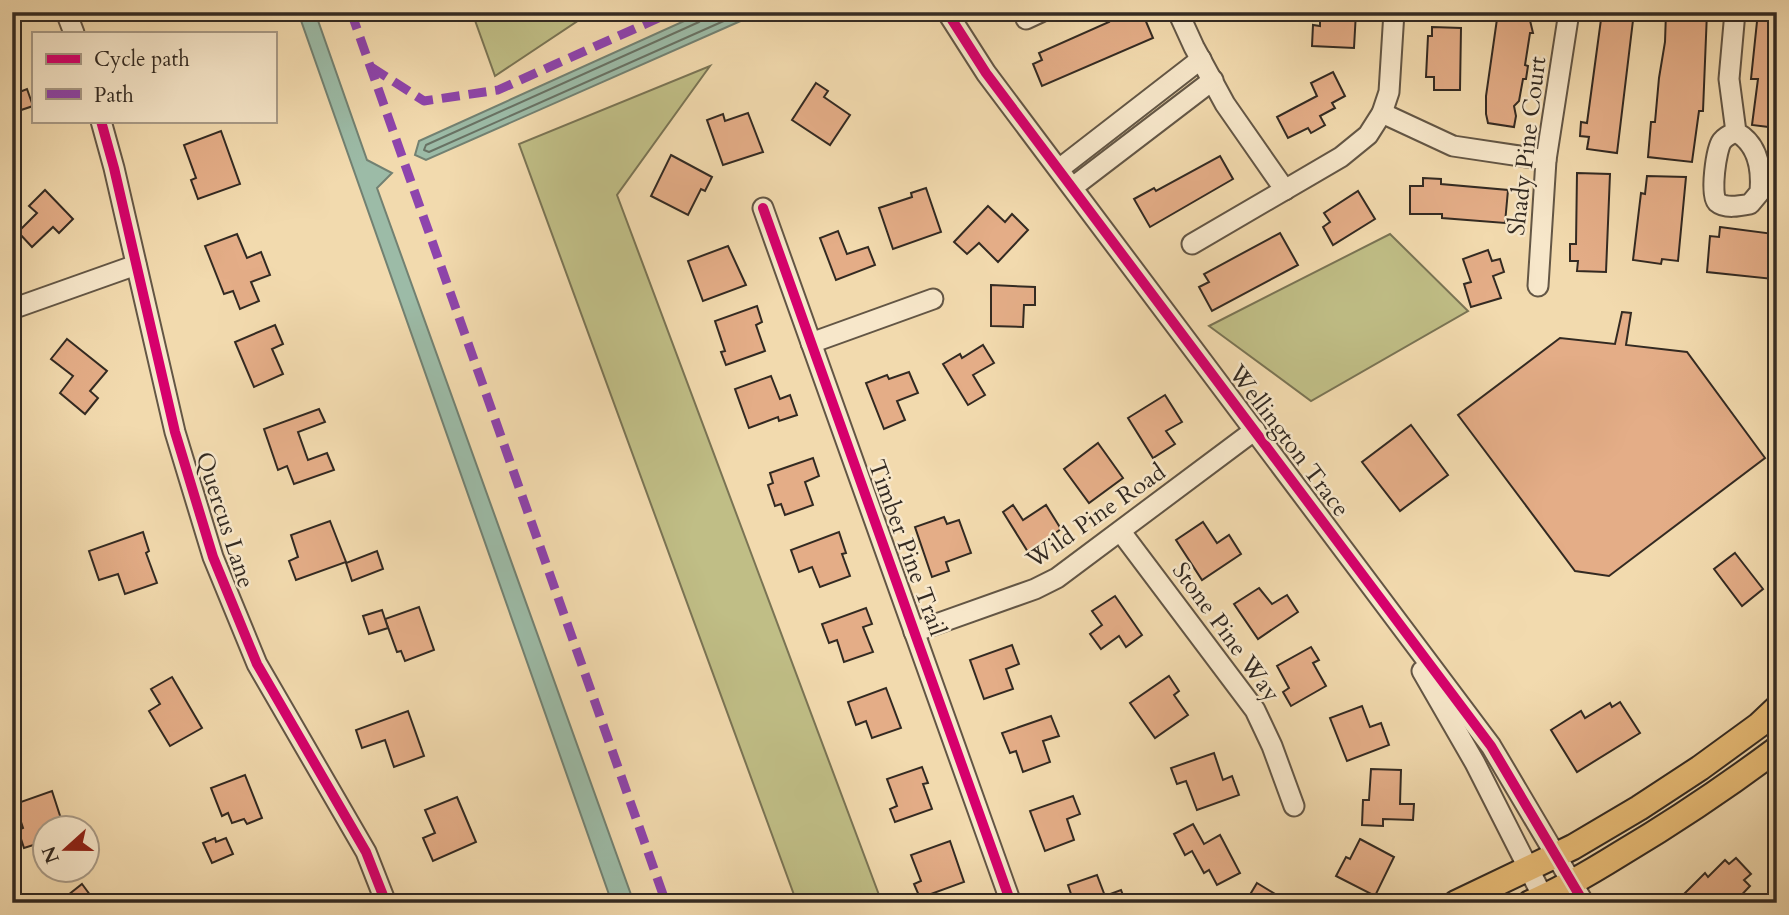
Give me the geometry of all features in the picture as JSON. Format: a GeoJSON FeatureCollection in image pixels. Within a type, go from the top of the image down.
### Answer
{"type":"FeatureCollection","features":[{"type":"Feature","properties":{"kind":"main road"},"geometry":{"type":"LineString","coordinates":[[1456,903],[1558,855],[1639,808],[1700,768],[1759,725],[1777,708]]}},
{"type":"Feature","properties":{"kind":"main road"},"geometry":{"type":"LineString","coordinates":[[1540,901],[1579,892],[1658,832],[1777,749]]}},
{"type":"Feature","properties":{"kind":"street"},"geometry":{"type":"LineString","coordinates":[[66,12],[74,32]]}},
{"type":"Feature","properties":{"kind":"street","name":"Wellington Trace"},"geometry":{"type":"LineString","coordinates":[[947,12],[986,73],[1491,746],[1579,892]]}},
{"type":"Feature","properties":{"kind":"street"},"geometry":{"type":"LineString","coordinates":[[1178,12],[1225,104],[1284,190]]}},
{"type":"Feature","properties":{"kind":"street"},"geometry":{"type":"LineString","coordinates":[[1192,244],[1351,151],[1368,135],[1382,113],[1391,80],[1394,12]]}},
{"type":"Feature","properties":{"kind":"street","name":"Shady Pine Court"},"geometry":{"type":"LineString","coordinates":[[1538,286],[1546,159],[1569,12]]}},
{"type":"Feature","properties":{"kind":"street"},"geometry":{"type":"LineString","coordinates":[[1735,12],[1729,79],[1735,125]]}},
{"type":"Feature","properties":{"kind":"street"},"geometry":{"type":"LineString","coordinates":[[1059,169],[1201,59]]}},
{"type":"Feature","properties":{"kind":"street"},"geometry":{"type":"LineString","coordinates":[[1073,187],[1213,80]]}},
{"type":"Feature","properties":{"kind":"street"},"geometry":{"type":"LineString","coordinates":[[1382,113],[1453,146],[1546,159]]}},
{"type":"Feature","properties":{"kind":"street","name":"Quercus Lane"},"geometry":{"type":"LineString","coordinates":[[101,122],[175,432],[192,495],[231,603],[257,664],[366,852],[386,903]]}},
{"type":"Feature","properties":{"kind":"street","name":"Timber Pine Trail"},"geometry":{"type":"LineString","coordinates":[[763,208],[1011,903]]}},
{"type":"Feature","properties":{"kind":"street"},"geometry":{"type":"LineString","coordinates":[[12,309],[136,265]]}},
{"type":"Feature","properties":{"kind":"street"},"geometry":{"type":"LineString","coordinates":[[811,343],[933,299]]}},
{"type":"Feature","properties":{"kind":"street","name":"Wild Pine Road"},"geometry":{"type":"LineString","coordinates":[[914,632],[1035,589],[1057,578],[1255,430]]}},
{"type":"Feature","properties":{"kind":"street","name":"Stone Pine Way"},"geometry":{"type":"LineString","coordinates":[[1121,532],[1255,710],[1272,746],[1294,806]]}},
{"type":"Feature","properties":{"kind":"street","name":"Wellington Trace"},"geometry":{"type":"LineString","coordinates":[[1378,594],[1475,763],[1528,870],[1540,901]]}},
{"type":"Feature","properties":{"kind":"shaded area"},"geometry":{"type":"Polygon","coordinates":[[[472,12],[580,12],[582,18],[495,76],[472,12]]]}},
{"type":"Feature","properties":{"kind":"shaded area"},"geometry":{"type":"Polygon","coordinates":[[[710,66],[617,195],[882,903],[797,903],[519,144],[710,66]]]}},
{"type":"Feature","properties":{"kind":"shaded area"},"geometry":{"type":"Polygon","coordinates":[[[1390,234],[1468,311],[1311,401],[1209,326],[1390,234]]]}},
{"type":"Feature","properties":{"kind":"water"},"geometry":{"type":"Polygon","coordinates":[[[298,12],[315,12],[367,160],[392,173],[377,188],[634,903],[612,903],[298,12]]]}},
{"type":"Feature","properties":{"kind":"water"},"geometry":{"type":"Polygon","coordinates":[[[704,12],[761,12],[426,160],[415,155],[419,141],[704,12]]]}},
{"type":"Feature","properties":{"kind":"building"},"geometry":{"type":"Polygon","coordinates":[[[1117,12],[1142,12],[1153,38],[1042,86],[1033,64],[1042,60],[1039,53],[1109,22],[1107,17],[1117,12]]]}},
{"type":"Feature","properties":{"kind":"building"},"geometry":{"type":"Polygon","coordinates":[[[1320,12],[1356,12],[1354,48],[1312,46],[1313,25],[1320,26],[1320,12]]]}},
{"type":"Feature","properties":{"kind":"building"},"geometry":{"type":"Polygon","coordinates":[[[1498,12],[1528,12],[1533,33],[1530,33],[1525,65],[1528,66],[1526,79],[1523,79],[1519,101],[1514,106],[1514,127],[1488,123],[1486,114],[1486,96],[1498,12]]]}},
{"type":"Feature","properties":{"kind":"building"},"geometry":{"type":"Polygon","coordinates":[[[1602,12],[1634,12],[1617,153],[1587,149],[1589,137],[1580,136],[1581,122],[1587,123],[1602,12]]]}},
{"type":"Feature","properties":{"kind":"building"},"geometry":{"type":"Polygon","coordinates":[[[1666,12],[1707,12],[1703,111],[1699,111],[1692,162],[1648,157],[1651,122],[1655,122],[1665,42],[1666,12]]]}},
{"type":"Feature","properties":{"kind":"building"},"geometry":{"type":"Polygon","coordinates":[[[1758,12],[1777,12],[1777,128],[1752,125],[1758,79],[1751,79],[1758,12]]]}},
{"type":"Feature","properties":{"kind":"building"},"geometry":{"type":"Polygon","coordinates":[[[1432,27],[1461,28],[1460,90],[1434,90],[1434,77],[1426,77],[1428,36],[1432,36],[1432,27]]]}},
{"type":"Feature","properties":{"kind":"building"},"geometry":{"type":"Polygon","coordinates":[[[1333,72],[1345,96],[1332,103],[1335,108],[1320,116],[1325,125],[1311,133],[1308,128],[1288,138],[1277,117],[1317,96],[1311,83],[1333,72]]]}},
{"type":"Feature","properties":{"kind":"building"},"geometry":{"type":"Polygon","coordinates":[[[816,83],[828,91],[824,97],[850,115],[830,145],[792,120],[816,83]]]}},
{"type":"Feature","properties":{"kind":"building"},"geometry":{"type":"Polygon","coordinates":[[[27,89],[32,106],[12,113],[12,95],[27,89]]]}},
{"type":"Feature","properties":{"kind":"building"},"geometry":{"type":"Polygon","coordinates":[[[748,113],[763,152],[723,165],[707,120],[723,114],[725,121],[748,113]]]}},
{"type":"Feature","properties":{"kind":"building"},"geometry":{"type":"Polygon","coordinates":[[[221,131],[240,184],[198,199],[191,180],[196,178],[184,145],[221,131]]]}},
{"type":"Feature","properties":{"kind":"building"},"geometry":{"type":"Polygon","coordinates":[[[671,155],[712,177],[705,191],[701,189],[688,215],[651,196],[671,155]]]}},
{"type":"Feature","properties":{"kind":"building"},"geometry":{"type":"Polygon","coordinates":[[[1220,156],[1233,179],[1150,227],[1134,199],[1154,188],[1156,191],[1220,156]]]}},
{"type":"Feature","properties":{"kind":"building"},"geometry":{"type":"Polygon","coordinates":[[[1577,173],[1610,174],[1606,272],[1577,271],[1578,261],[1570,261],[1570,244],[1576,244],[1577,173]]]}},
{"type":"Feature","properties":{"kind":"building"},"geometry":{"type":"Polygon","coordinates":[[[1647,176],[1686,177],[1678,261],[1662,259],[1661,264],[1633,260],[1641,193],[1645,194],[1647,176]]]}},
{"type":"Feature","properties":{"kind":"building"},"geometry":{"type":"Polygon","coordinates":[[[1423,178],[1441,179],[1441,184],[1508,190],[1505,223],[1442,218],[1442,214],[1410,214],[1410,186],[1423,186],[1423,178]]]}},
{"type":"Feature","properties":{"kind":"building"},"geometry":{"type":"Polygon","coordinates":[[[926,188],[941,232],[893,249],[879,208],[912,197],[911,193],[926,188]]]}},
{"type":"Feature","properties":{"kind":"building"},"geometry":{"type":"Polygon","coordinates":[[[45,190],[73,219],[59,233],[53,227],[32,247],[18,232],[37,213],[29,206],[45,190]]]}},
{"type":"Feature","properties":{"kind":"building"},"geometry":{"type":"Polygon","coordinates":[[[1358,191],[1375,219],[1333,245],[1323,227],[1330,222],[1324,213],[1358,191]]]}},
{"type":"Feature","properties":{"kind":"building"},"geometry":{"type":"Polygon","coordinates":[[[988,206],[1005,222],[1012,214],[1028,230],[998,262],[979,243],[967,254],[954,242],[988,206]]]}},
{"type":"Feature","properties":{"kind":"building"},"geometry":{"type":"Polygon","coordinates":[[[1720,227],[1774,234],[1773,249],[1777,250],[1773,279],[1707,272],[1710,236],[1719,237],[1720,227]]]}},
{"type":"Feature","properties":{"kind":"building"},"geometry":{"type":"Polygon","coordinates":[[[838,231],[847,254],[868,247],[875,265],[836,280],[820,238],[838,231]]]}},
{"type":"Feature","properties":{"kind":"building"},"geometry":{"type":"Polygon","coordinates":[[[1280,233],[1298,265],[1212,311],[1199,287],[1209,282],[1204,274],[1280,233]]]}},
{"type":"Feature","properties":{"kind":"building"},"geometry":{"type":"Polygon","coordinates":[[[237,234],[247,258],[261,252],[270,275],[251,282],[259,301],[240,309],[233,291],[224,294],[205,246],[237,234]]]}},
{"type":"Feature","properties":{"kind":"building"},"geometry":{"type":"Polygon","coordinates":[[[728,246],[746,285],[703,301],[688,261],[728,246]]]}},
{"type":"Feature","properties":{"kind":"building"},"geometry":{"type":"Polygon","coordinates":[[[1488,250],[1492,261],[1500,259],[1504,272],[1493,276],[1501,298],[1471,307],[1464,284],[1471,282],[1463,259],[1488,250]]]}},
{"type":"Feature","properties":{"kind":"building"},"geometry":{"type":"Polygon","coordinates":[[[991,285],[1035,287],[1035,305],[1024,305],[1023,327],[991,326],[991,285]]]}},
{"type":"Feature","properties":{"kind":"building"},"geometry":{"type":"Polygon","coordinates":[[[757,306],[762,322],[756,325],[765,351],[726,365],[721,352],[725,351],[715,321],[757,306]]]}},
{"type":"Feature","properties":{"kind":"building"},"geometry":{"type":"Polygon","coordinates":[[[1622,312],[1631,313],[1626,345],[1687,352],[1765,458],[1609,576],[1575,571],[1458,415],[1560,338],[1615,344],[1622,312]]]}},
{"type":"Feature","properties":{"kind":"building"},"geometry":{"type":"Polygon","coordinates":[[[275,325],[283,344],[272,349],[283,374],[254,387],[235,342],[275,325]]]}},
{"type":"Feature","properties":{"kind":"building"},"geometry":{"type":"Polygon","coordinates":[[[67,339],[107,371],[90,391],[98,398],[85,414],[60,393],[73,376],[51,359],[67,339]]]}},
{"type":"Feature","properties":{"kind":"building"},"geometry":{"type":"Polygon","coordinates":[[[983,345],[994,363],[973,375],[985,395],[968,405],[943,364],[960,354],[962,358],[983,345]]]}},
{"type":"Feature","properties":{"kind":"building"},"geometry":{"type":"Polygon","coordinates":[[[909,372],[918,393],[897,401],[905,420],[884,429],[866,383],[887,375],[889,379],[909,372]]]}},
{"type":"Feature","properties":{"kind":"building"},"geometry":{"type":"Polygon","coordinates":[[[771,376],[780,399],[790,395],[797,415],[779,421],[778,417],[749,428],[735,389],[771,376]]]}},
{"type":"Feature","properties":{"kind":"building"},"geometry":{"type":"Polygon","coordinates":[[[1165,395],[1182,422],[1166,431],[1175,444],[1153,458],[1128,418],[1165,395]]]}},
{"type":"Feature","properties":{"kind":"building"},"geometry":{"type":"Polygon","coordinates":[[[319,409],[325,422],[298,432],[308,460],[327,453],[334,470],[294,484],[287,466],[278,470],[264,429],[319,409]]]}},
{"type":"Feature","properties":{"kind":"building"},"geometry":{"type":"Polygon","coordinates":[[[1411,425],[1448,475],[1400,511],[1362,462],[1411,425]]]}},
{"type":"Feature","properties":{"kind":"building"},"geometry":{"type":"Polygon","coordinates":[[[1098,443],[1123,478],[1089,503],[1064,469],[1098,443]]]}},
{"type":"Feature","properties":{"kind":"building"},"geometry":{"type":"Polygon","coordinates":[[[813,458],[819,476],[805,482],[813,505],[785,515],[781,504],[775,506],[768,485],[773,483],[770,473],[813,458]]]}},
{"type":"Feature","properties":{"kind":"building"},"geometry":{"type":"Polygon","coordinates":[[[1013,505],[1023,520],[1046,505],[1061,529],[1028,552],[1003,512],[1013,505]]]}},
{"type":"Feature","properties":{"kind":"building"},"geometry":{"type":"Polygon","coordinates":[[[944,517],[947,524],[959,520],[971,553],[946,562],[949,571],[932,577],[915,527],[944,517]]]}},
{"type":"Feature","properties":{"kind":"building"},"geometry":{"type":"Polygon","coordinates":[[[330,521],[346,562],[296,580],[289,561],[298,557],[291,535],[330,521]]]}},
{"type":"Feature","properties":{"kind":"building"},"geometry":{"type":"Polygon","coordinates":[[[1203,522],[1217,543],[1229,535],[1241,554],[1202,580],[1176,540],[1203,522]]]}},
{"type":"Feature","properties":{"kind":"building"},"geometry":{"type":"Polygon","coordinates":[[[143,532],[149,551],[146,553],[157,583],[125,594],[118,574],[99,580],[89,551],[143,532]]]}},
{"type":"Feature","properties":{"kind":"building"},"geometry":{"type":"Polygon","coordinates":[[[839,532],[846,553],[842,554],[850,576],[820,587],[812,567],[799,572],[791,550],[839,532]]]}},
{"type":"Feature","properties":{"kind":"building"},"geometry":{"type":"Polygon","coordinates":[[[377,551],[383,569],[352,581],[346,563],[377,551]]]}},
{"type":"Feature","properties":{"kind":"building"},"geometry":{"type":"Polygon","coordinates":[[[1735,553],[1763,589],[1742,606],[1714,569],[1735,553]]]}},
{"type":"Feature","properties":{"kind":"building"},"geometry":{"type":"Polygon","coordinates":[[[1259,588],[1272,604],[1287,595],[1298,612],[1258,639],[1234,604],[1259,588]]]}},
{"type":"Feature","properties":{"kind":"building"},"geometry":{"type":"Polygon","coordinates":[[[1115,596],[1142,635],[1126,647],[1119,636],[1101,649],[1090,634],[1102,625],[1092,611],[1115,596]]]}},
{"type":"Feature","properties":{"kind":"building"},"geometry":{"type":"Polygon","coordinates":[[[419,607],[434,650],[405,661],[401,651],[397,652],[385,619],[419,607]]]}},
{"type":"Feature","properties":{"kind":"building"},"geometry":{"type":"Polygon","coordinates":[[[866,608],[872,624],[863,627],[873,652],[844,662],[837,640],[829,643],[822,624],[866,608]]]}},
{"type":"Feature","properties":{"kind":"building"},"geometry":{"type":"Polygon","coordinates":[[[382,610],[388,628],[369,634],[363,616],[382,610]]]}},
{"type":"Feature","properties":{"kind":"building"},"geometry":{"type":"Polygon","coordinates":[[[1012,645],[1019,664],[1006,669],[1013,689],[984,699],[970,660],[1012,645]]]}},
{"type":"Feature","properties":{"kind":"building"},"geometry":{"type":"Polygon","coordinates":[[[1311,647],[1319,660],[1313,663],[1326,686],[1291,706],[1283,692],[1289,688],[1277,666],[1311,647]]]}},
{"type":"Feature","properties":{"kind":"building"},"geometry":{"type":"Polygon","coordinates":[[[1169,676],[1179,691],[1174,695],[1188,715],[1155,738],[1130,703],[1169,676]]]}},
{"type":"Feature","properties":{"kind":"building"},"geometry":{"type":"Polygon","coordinates":[[[172,677],[202,728],[170,746],[149,711],[160,704],[151,689],[172,677]]]}},
{"type":"Feature","properties":{"kind":"building"},"geometry":{"type":"Polygon","coordinates":[[[886,688],[901,728],[872,738],[866,721],[856,725],[848,702],[886,688]]]}},
{"type":"Feature","properties":{"kind":"building"},"geometry":{"type":"Polygon","coordinates":[[[1620,702],[1640,733],[1577,772],[1551,730],[1581,711],[1585,718],[1610,703],[1612,707],[1620,702]]]}},
{"type":"Feature","properties":{"kind":"building"},"geometry":{"type":"Polygon","coordinates":[[[1362,706],[1370,727],[1381,723],[1389,745],[1347,761],[1330,718],[1362,706]]]}},
{"type":"Feature","properties":{"kind":"building"},"geometry":{"type":"Polygon","coordinates":[[[408,711],[424,756],[394,767],[385,740],[362,748],[356,730],[408,711]]]}},
{"type":"Feature","properties":{"kind":"building"},"geometry":{"type":"Polygon","coordinates":[[[1051,716],[1059,736],[1043,741],[1050,762],[1023,772],[1016,751],[1010,753],[1002,733],[1051,716]]]}},
{"type":"Feature","properties":{"kind":"building"},"geometry":{"type":"Polygon","coordinates":[[[1214,753],[1223,780],[1232,776],[1239,795],[1197,810],[1186,781],[1177,784],[1171,768],[1214,753]]]}},
{"type":"Feature","properties":{"kind":"building"},"geometry":{"type":"Polygon","coordinates":[[[922,767],[928,783],[923,784],[932,809],[895,822],[890,809],[897,806],[887,779],[922,767]]]}},
{"type":"Feature","properties":{"kind":"building"},"geometry":{"type":"Polygon","coordinates":[[[1371,769],[1401,770],[1400,804],[1414,804],[1413,820],[1383,819],[1383,826],[1362,825],[1363,800],[1369,800],[1371,769]]]}},
{"type":"Feature","properties":{"kind":"building"},"geometry":{"type":"Polygon","coordinates":[[[245,775],[262,818],[247,824],[244,819],[232,823],[228,813],[222,816],[211,788],[245,775]]]}},
{"type":"Feature","properties":{"kind":"building"},"geometry":{"type":"Polygon","coordinates":[[[52,791],[59,814],[32,814],[32,845],[24,848],[18,830],[23,828],[15,804],[52,791]]]}},
{"type":"Feature","properties":{"kind":"building"},"geometry":{"type":"Polygon","coordinates":[[[1073,796],[1080,814],[1067,819],[1074,840],[1045,851],[1030,811],[1073,796]]]}},
{"type":"Feature","properties":{"kind":"building"},"geometry":{"type":"Polygon","coordinates":[[[457,797],[476,842],[433,861],[423,838],[435,833],[425,810],[457,797]]]}},
{"type":"Feature","properties":{"kind":"building"},"geometry":{"type":"Polygon","coordinates":[[[1193,824],[1204,844],[1220,835],[1240,873],[1217,885],[1209,870],[1204,873],[1192,851],[1185,855],[1174,834],[1193,824]]]}},
{"type":"Feature","properties":{"kind":"building"},"geometry":{"type":"Polygon","coordinates":[[[215,838],[216,842],[226,838],[233,854],[212,863],[203,843],[215,838]]]}},
{"type":"Feature","properties":{"kind":"building"},"geometry":{"type":"Polygon","coordinates":[[[1360,839],[1394,857],[1375,896],[1336,876],[1346,857],[1350,859],[1360,839]]]}},
{"type":"Feature","properties":{"kind":"building"},"geometry":{"type":"Polygon","coordinates":[[[950,841],[964,882],[920,898],[914,884],[921,881],[911,855],[950,841]]]}},
{"type":"Feature","properties":{"kind":"building"},"geometry":{"type":"Polygon","coordinates":[[[1736,858],[1751,874],[1744,880],[1750,886],[1734,903],[1675,903],[1705,873],[1708,877],[1725,860],[1729,864],[1736,858]]]}},
{"type":"Feature","properties":{"kind":"building"},"geometry":{"type":"Polygon","coordinates":[[[1097,875],[1105,896],[1121,890],[1126,903],[1074,903],[1068,885],[1097,875]]]}},
{"type":"Feature","properties":{"kind":"building"},"geometry":{"type":"Polygon","coordinates":[[[1257,883],[1290,903],[1245,903],[1257,883]]]}},
{"type":"Feature","properties":{"kind":"building"},"geometry":{"type":"Polygon","coordinates":[[[82,884],[96,903],[58,903],[82,884]]]}},
{"type":"Feature","properties":{"kind":"marked path"},"geometry":{"type":"LineString","coordinates":[[351,12],[666,903]]}},
{"type":"Feature","properties":{"kind":"marked path"},"geometry":{"type":"LineString","coordinates":[[371,67],[424,101],[498,90],[672,12]]}},
{"type":"Feature","properties":{"kind":"cycle path"},"geometry":{"type":"LineString","coordinates":[[947,12],[986,73],[1491,746],[1584,903]]}},
{"type":"Feature","properties":{"kind":"cycle path"},"geometry":{"type":"LineString","coordinates":[[101,122],[175,432],[213,557],[257,664],[366,852],[386,903]]}},
{"type":"Feature","properties":{"kind":"cycle path"},"geometry":{"type":"LineString","coordinates":[[763,208],[1011,903]]}}]}
